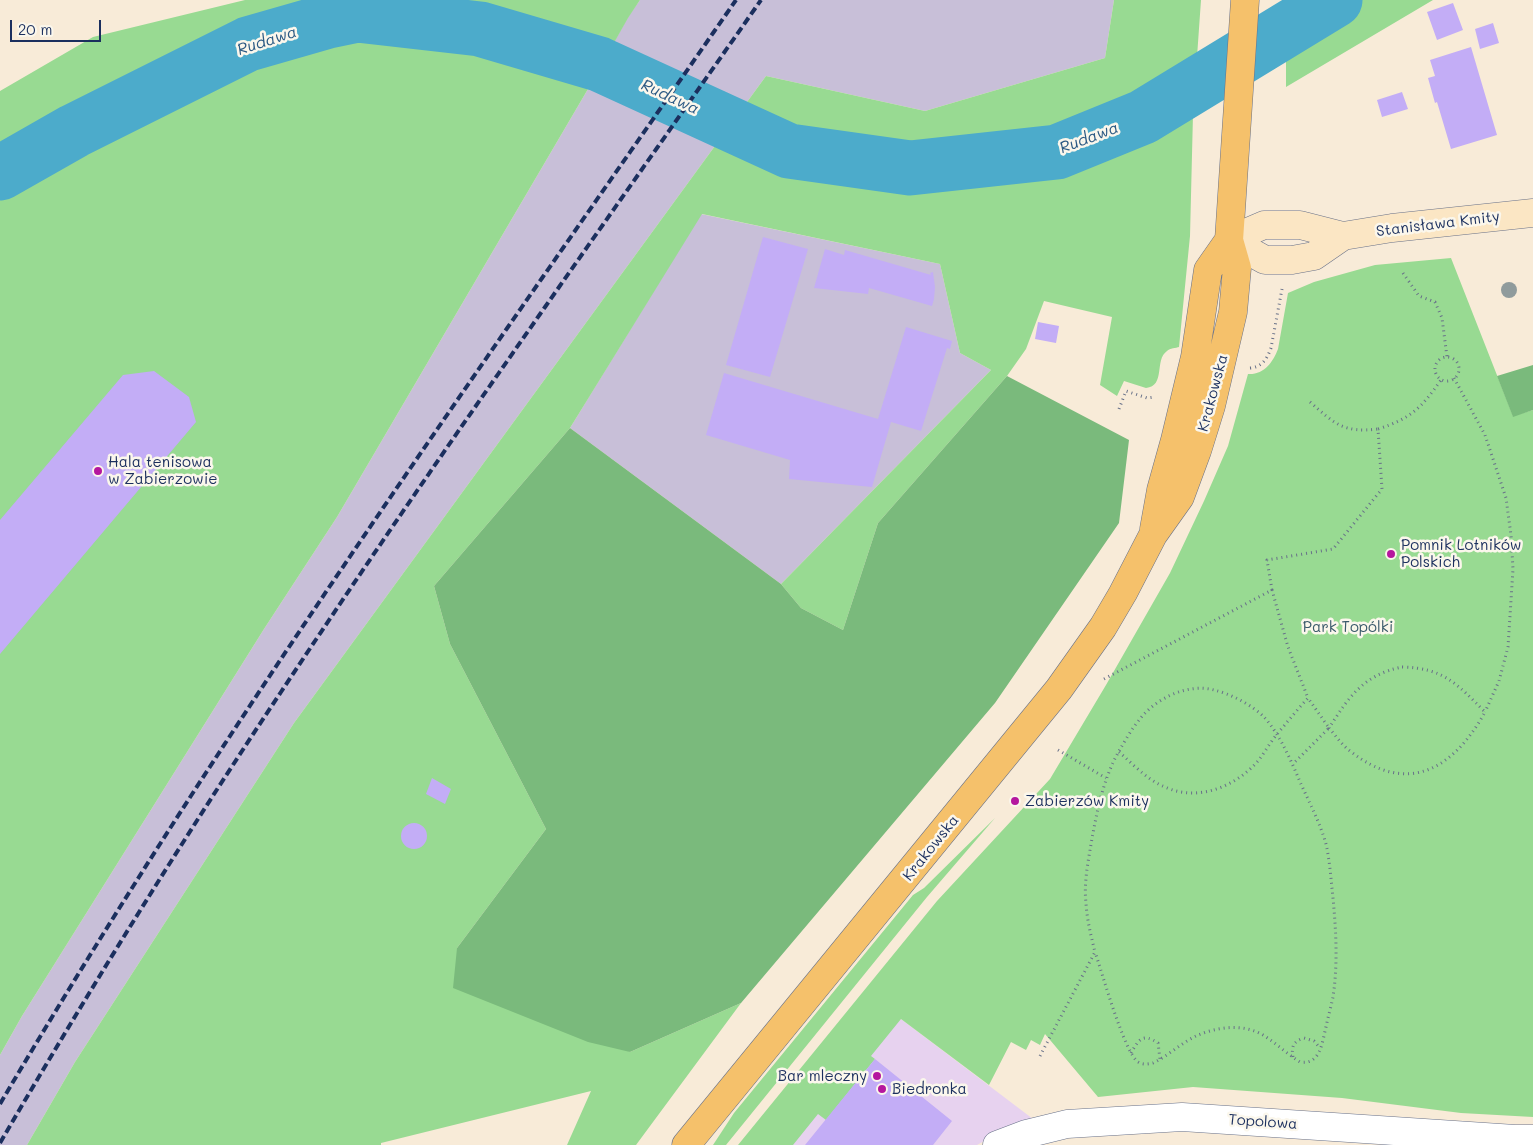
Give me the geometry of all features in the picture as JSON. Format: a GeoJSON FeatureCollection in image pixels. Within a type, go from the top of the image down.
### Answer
{"type":"FeatureCollection","features":[{"type":"Feature","properties":{"kind":"main road"},"geometry":{"type":"LineString","coordinates":[[1229,240],[1245,0]]}},
{"type":"Feature","properties":{"kind":"main road","name":"Stanisława Kmity"},"geometry":{"type":"LineString","coordinates":[[1229,240],[1265,260],[1292,260],[1314,256],[1343,236],[1392,228],[1533,213]]}},
{"type":"Feature","properties":{"kind":"main road","name":"Krakowska"},"geometry":{"type":"LineString","coordinates":[[686,1145],[1059,689],[1103,627],[1153,535],[1161,490],[1195,357],[1208,270],[1229,240]]}},
{"type":"Feature","properties":{"kind":"street","name":"Topolowa"},"geometry":{"type":"LineString","coordinates":[[997,1145],[1026,1134],[1068,1124],[1182,1116],[1515,1139],[1533,1138]]}},
{"type":"Feature","properties":{"kind":"path"},"geometry":{"type":"LineString","coordinates":[[1403,273],[1419,296],[1435,302],[1442,318],[1447,357]]}},
{"type":"Feature","properties":{"kind":"path"},"geometry":{"type":"LineString","coordinates":[[1247,368],[1253,368],[1262,364],[1268,355],[1282,290]]}},
{"type":"Feature","properties":{"kind":"path"},"geometry":{"type":"LineString","coordinates":[[1447,357],[1451,357],[1457,363],[1459,371],[1454,378],[1444,381],[1436,374],[1435,364],[1440,359],[1447,357]]}},
{"type":"Feature","properties":{"kind":"path"},"geometry":{"type":"LineString","coordinates":[[1378,429],[1382,489],[1333,549],[1267,560],[1272,590],[1288,647],[1308,698],[1329,728],[1349,750],[1383,770],[1400,774],[1412,774],[1424,772],[1450,757],[1476,728],[1499,681],[1508,647],[1513,569],[1506,498],[1486,435],[1454,378]]}},
{"type":"Feature","properties":{"kind":"path"},"geometry":{"type":"LineString","coordinates":[[1310,402],[1334,423],[1346,429],[1361,431],[1378,429],[1395,424],[1412,415],[1426,402],[1441,380]]}},
{"type":"Feature","properties":{"kind":"path"},"geometry":{"type":"LineString","coordinates":[[1118,409],[1126,392],[1147,398],[1154,398],[1160,395]]}},
{"type":"Feature","properties":{"kind":"path"},"geometry":{"type":"LineString","coordinates":[[1101,680],[1272,590]]}},
{"type":"Feature","properties":{"kind":"path"},"geometry":{"type":"LineString","coordinates":[[1292,764],[1329,728],[1343,706],[1358,688],[1377,674],[1402,667],[1431,671],[1447,677],[1459,686],[1485,712]]}},
{"type":"Feature","properties":{"kind":"path"},"geometry":{"type":"LineString","coordinates":[[1204,687],[1224,692],[1263,716],[1277,734],[1317,818],[1326,845],[1331,877],[1336,955],[1333,996],[1320,1048],[1312,1062],[1300,1062],[1262,1034],[1245,1028],[1234,1028],[1208,1032],[1194,1037],[1160,1060],[1147,1064],[1137,1061],[1131,1053],[1114,1013],[1095,952],[1087,911],[1086,886],[1094,828],[1106,778],[1119,752],[1140,718],[1155,704],[1170,695],[1187,689],[1204,687]]}},
{"type":"Feature","properties":{"kind":"path"},"geometry":{"type":"LineString","coordinates":[[1119,752],[1147,776],[1165,787],[1186,793],[1207,792],[1223,787],[1240,778],[1257,761],[1308,698]]}},
{"type":"Feature","properties":{"kind":"path"},"geometry":{"type":"LineString","coordinates":[[1058,750],[1106,778]]}},
{"type":"Feature","properties":{"kind":"path"},"geometry":{"type":"LineString","coordinates":[[1040,1056],[1095,952]]}},
{"type":"Feature","properties":{"kind":"path"},"geometry":{"type":"LineString","coordinates":[[1131,1053],[1138,1040],[1150,1038],[1158,1043],[1160,1060]]}},
{"type":"Feature","properties":{"kind":"path"},"geometry":{"type":"LineString","coordinates":[[1293,1058],[1292,1046],[1294,1042],[1304,1038],[1314,1041],[1320,1048]]}},
{"type":"Feature","properties":{"kind":"shaded area"},"geometry":{"type":"Polygon","coordinates":[[[640,0],[1114,0],[1105,58],[925,111],[766,76],[294,723],[75,1062],[27,1145],[0,1145],[0,1055],[22,1016],[264,629],[337,517],[588,89],[628,17],[640,0]]]}},
{"type":"Feature","properties":{"kind":"shaded area"},"geometry":{"type":"Polygon","coordinates":[[[701,214],[940,264],[960,353],[991,370],[781,584],[570,428],[701,214]]]}},
{"type":"Feature","properties":{"kind":"shaded area"},"geometry":{"type":"Polygon","coordinates":[[[901,1019],[1037,1122],[998,1133],[977,1145],[766,1145],[901,1019]]]}},
{"type":"Feature","properties":{"kind":"green space"},"geometry":{"type":"Polygon","coordinates":[[[245,0],[640,0],[337,517],[264,629],[22,1016],[0,1055],[0,91],[93,37],[245,0]]]}},
{"type":"Feature","properties":{"kind":"green space"},"geometry":{"type":"Polygon","coordinates":[[[1114,0],[1201,0],[1193,114],[1190,236],[1179,347],[1170,349],[1163,355],[1156,383],[1146,388],[1124,381],[1117,396],[1100,385],[1112,317],[1044,301],[1026,349],[1007,376],[878,523],[843,630],[801,608],[781,584],[991,370],[960,353],[940,264],[702,214],[570,428],[434,586],[450,644],[546,829],[457,948],[630,1052],[741,1003],[636,1145],[567,1145],[591,1091],[381,1143],[381,1145],[27,1145],[75,1062],[294,723],[766,76],[925,111],[1105,58],[1114,0]]]}},
{"type":"Feature","properties":{"kind":"green space"},"geometry":{"type":"Polygon","coordinates":[[[1286,0],[1433,0],[1286,87],[1286,0]]]}},
{"type":"Feature","properties":{"kind":"green space","name":"Park Topólki"},"geometry":{"type":"Polygon","coordinates":[[[1451,258],[1513,416],[1533,410],[1533,1117],[1461,1113],[1342,1098],[1193,1087],[1098,1097],[1045,1034],[1040,1045],[1031,1040],[1026,1050],[1011,1042],[989,1085],[901,1019],[871,1056],[875,1059],[826,1120],[818,1114],[793,1145],[738,1145],[937,901],[1050,779],[1170,573],[1228,446],[1248,374],[1254,374],[1267,367],[1278,349],[1288,293],[1314,282],[1375,265],[1451,258]]]}},
{"type":"Feature","properties":{"kind":"green space"},"geometry":{"type":"Polygon","coordinates":[[[1533,365],[1533,410],[1513,417],[1497,376],[1533,365]]]}},
{"type":"Feature","properties":{"kind":"green space"},"geometry":{"type":"Polygon","coordinates":[[[1007,376],[1129,440],[1119,523],[995,703],[741,1003],[630,1052],[588,1042],[453,988],[457,948],[546,829],[450,644],[434,586],[570,428],[781,584],[801,608],[843,630],[878,523],[1007,376]]]}},
{"type":"Feature","properties":{"kind":"green space"},"geometry":{"type":"Polygon","coordinates":[[[995,818],[927,897],[726,1145],[713,1145],[734,1113],[913,895],[924,888],[995,818]]]}},
{"type":"Feature","properties":{"kind":"building"},"geometry":{"type":"Polygon","coordinates":[[[1453,3],[1463,30],[1437,40],[1427,12],[1453,3]]]}},
{"type":"Feature","properties":{"kind":"building"},"geometry":{"type":"Polygon","coordinates":[[[1493,23],[1499,43],[1480,49],[1475,29],[1493,23]]]}},
{"type":"Feature","properties":{"kind":"building"},"geometry":{"type":"Polygon","coordinates":[[[1471,47],[1497,135],[1451,149],[1428,78],[1435,76],[1430,60],[1471,47]]]}},
{"type":"Feature","properties":{"kind":"building"},"geometry":{"type":"Polygon","coordinates":[[[1402,92],[1408,109],[1382,117],[1377,100],[1402,92]]]}},
{"type":"Feature","properties":{"kind":"building"},"geometry":{"type":"Polygon","coordinates":[[[763,237],[808,249],[770,377],[726,365],[763,237]]]}},
{"type":"Feature","properties":{"kind":"building"},"geometry":{"type":"Polygon","coordinates":[[[825,249],[844,255],[845,250],[931,275],[930,273],[933,272],[935,287],[932,306],[869,288],[868,294],[814,288],[825,249]]]}},
{"type":"Feature","properties":{"kind":"building"},"geometry":{"type":"Polygon","coordinates":[[[1038,322],[1059,326],[1056,343],[1035,339],[1038,322]]]}},
{"type":"Feature","properties":{"kind":"building"},"geometry":{"type":"Polygon","coordinates":[[[906,327],[952,341],[950,349],[947,348],[921,431],[891,422],[872,487],[789,479],[790,460],[706,435],[724,373],[878,419],[906,327]]]}},
{"type":"Feature","properties":{"kind":"building","name":"Hala tenisowa w Zabierzowie"},"geometry":{"type":"Polygon","coordinates":[[[154,371],[189,397],[196,422],[0,654],[0,520],[123,375],[154,371]]]}},
{"type":"Feature","properties":{"kind":"building"},"geometry":{"type":"Polygon","coordinates":[[[432,778],[451,789],[445,804],[426,794],[432,778]]]}},
{"type":"Feature","properties":{"kind":"building"},"geometry":{"type":"Polygon","coordinates":[[[414,823],[423,827],[427,836],[423,845],[414,849],[405,845],[401,836],[405,827],[414,823]]]}},
{"type":"Feature","properties":{"kind":"building","name":"Biedronka"},"geometry":{"type":"Polygon","coordinates":[[[875,1059],[952,1121],[933,1145],[805,1145],[875,1059]]]}},
{"type":"Feature","properties":{"kind":"waterway"},"geometry":{"type":"LineString","coordinates":[[316,0],[328,21]]}},
{"type":"Feature","properties":{"kind":"waterway","name":"Rudawa"},"geometry":{"type":"LineString","coordinates":[[0,173],[74,131],[248,44],[328,21],[357,15],[480,29],[599,64],[789,151],[910,168],[1057,152],[1143,117],[1335,0]]}},
{"type":"Feature","properties":{"kind":"railway"},"geometry":{"type":"LineString","coordinates":[[0,1104],[174,821],[265,683],[452,408],[736,0]]}},
{"type":"Feature","properties":{"kind":"railway"},"geometry":{"type":"LineString","coordinates":[[0,1143],[137,915],[281,692],[459,431],[761,0]]}},
{"type":"Feature","properties":{"kind":"place","name":"Hala tenisowa w Zabierzowie"},"geometry":{"type":"Point","coordinates":[98,471]}},
{"type":"Feature","properties":{"kind":"place","name":"Pomnik Lotników Polskich"},"geometry":{"type":"Point","coordinates":[1391,554]}},
{"type":"Feature","properties":{"kind":"place","name":"Zabierzów Kmity"},"geometry":{"type":"Point","coordinates":[1015,801]}},
{"type":"Feature","properties":{"kind":"place","name":"Bar mleczny"},"geometry":{"type":"Point","coordinates":[877,1076]}},
{"type":"Feature","properties":{"kind":"place","name":"Biedronka"},"geometry":{"type":"Point","coordinates":[882,1089]}}]}
